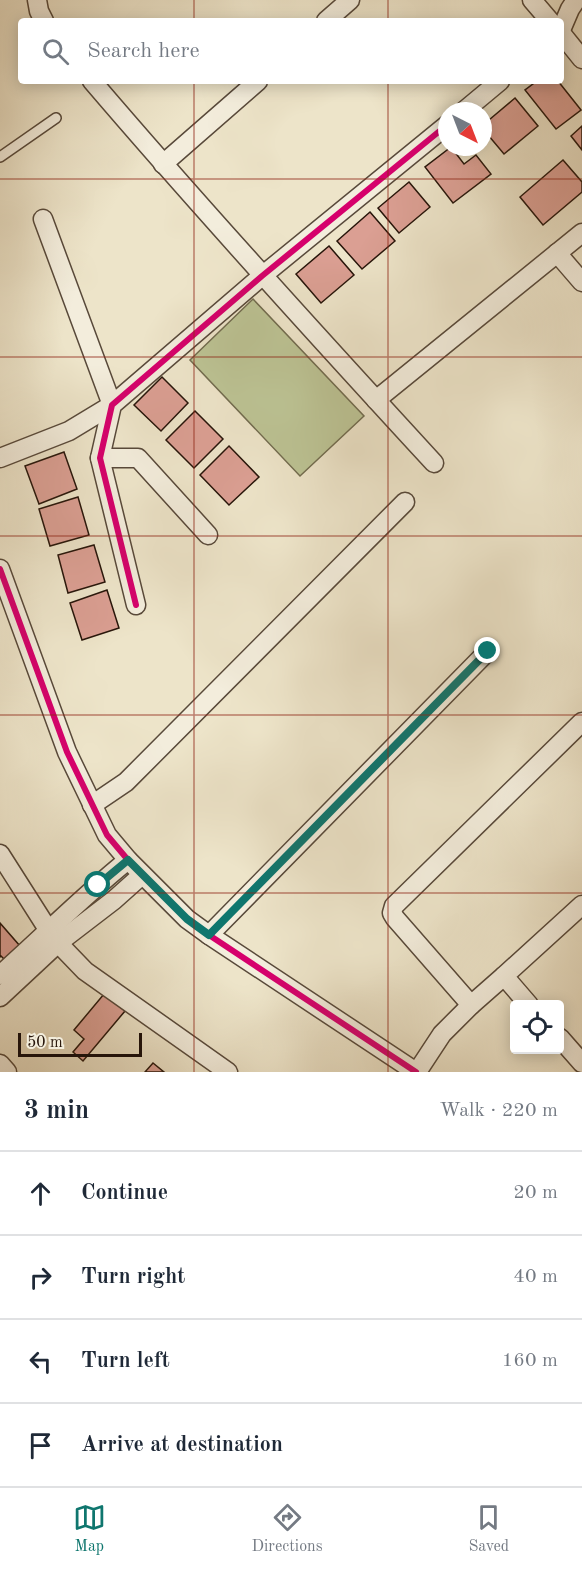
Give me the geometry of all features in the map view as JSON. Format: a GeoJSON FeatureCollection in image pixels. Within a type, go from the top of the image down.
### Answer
{"type":"FeatureCollection","features":[{"type":"Feature","properties":{"kind":"street"},"geometry":{"type":"LineString","coordinates":[[37,0],[42,18]]}},
{"type":"Feature","properties":{"kind":"street"},"geometry":{"type":"LineString","coordinates":[[329,18],[350,0]]}},
{"type":"Feature","properties":{"kind":"street"},"geometry":{"type":"LineString","coordinates":[[532,0],[547,18]]}},
{"type":"Feature","properties":{"kind":"street"},"geometry":{"type":"LineString","coordinates":[[564,24],[576,0]]}},
{"type":"Feature","properties":{"kind":"street"},"geometry":{"type":"LineString","coordinates":[[564,36],[582,59]]}},
{"type":"Feature","properties":{"kind":"street"},"geometry":{"type":"LineString","coordinates":[[95,84],[262,276],[434,462]]}},
{"type":"Feature","properties":{"kind":"street"},"geometry":{"type":"LineString","coordinates":[[163,164],[255,84]]}},
{"type":"Feature","properties":{"kind":"street"},"geometry":{"type":"LineString","coordinates":[[475,102],[496,84]]}},
{"type":"Feature","properties":{"kind":"street"},"geometry":{"type":"LineString","coordinates":[[0,458],[69,431],[112,405],[262,276],[438,132]]}},
{"type":"Feature","properties":{"kind":"street"},"geometry":{"type":"LineString","coordinates":[[43,219],[112,405],[100,458],[136,605]]}},
{"type":"Feature","properties":{"kind":"street"},"geometry":{"type":"LineString","coordinates":[[376,400],[582,233]]}},
{"type":"Feature","properties":{"kind":"street"},"geometry":{"type":"LineString","coordinates":[[557,253],[582,282]]}},
{"type":"Feature","properties":{"kind":"street"},"geometry":{"type":"LineString","coordinates":[[100,458],[138,458],[208,535]]}},
{"type":"Feature","properties":{"kind":"street"},"geometry":{"type":"LineString","coordinates":[[92,805],[126,782],[405,502]]}},
{"type":"Feature","properties":{"kind":"street"},"geometry":{"type":"LineString","coordinates":[[0,569],[68,752],[107,835],[142,875],[187,919],[417,1072],[442,1034],[582,905]]}},
{"type":"Feature","properties":{"kind":"street"},"geometry":{"type":"LineString","coordinates":[[209,935],[488,651]]}},
{"type":"Feature","properties":{"kind":"street"},"geometry":{"type":"LineString","coordinates":[[471,1005],[395,918],[392,913],[394,906],[582,722]]}},
{"type":"Feature","properties":{"kind":"street"},"geometry":{"type":"LineString","coordinates":[[0,854],[53,937],[85,971],[228,1072]]}},
{"type":"Feature","properties":{"kind":"street"},"geometry":{"type":"LineString","coordinates":[[0,997],[98,885],[128,860]]}},
{"type":"Feature","properties":{"kind":"street"},"geometry":{"type":"LineString","coordinates":[[0,975],[53,937],[114,900],[142,875]]}},
{"type":"Feature","properties":{"kind":"street"},"geometry":{"type":"LineString","coordinates":[[504,976],[525,1000]]}},
{"type":"Feature","properties":{"kind":"street"},"geometry":{"type":"LineString","coordinates":[[564,1043],[582,1063]]}},
{"type":"Feature","properties":{"kind":"street"},"geometry":{"type":"LineString","coordinates":[[0,1064],[7,1072]]}},
{"type":"Feature","properties":{"kind":"lane"},"geometry":{"type":"LineString","coordinates":[[0,157],[56,118]]}},
{"type":"Feature","properties":{"kind":"green space"},"geometry":{"type":"Polygon","coordinates":[[[253,299],[364,416],[300,476],[190,360],[253,299]]]}},
{"type":"Feature","properties":{"kind":"building"},"geometry":{"type":"Polygon","coordinates":[[[533,84],[560,84],[581,110],[556,129],[525,90],[533,84]]]}},
{"type":"Feature","properties":{"kind":"building"},"geometry":{"type":"Polygon","coordinates":[[[515,98],[538,126],[504,154],[492,140],[492,117],[515,98]]]}},
{"type":"Feature","properties":{"kind":"building"},"geometry":{"type":"Polygon","coordinates":[[[582,126],[582,150],[571,136],[582,126]]]}},
{"type":"Feature","properties":{"kind":"building"},"geometry":{"type":"Polygon","coordinates":[[[439,156],[458,156],[464,164],[477,156],[491,174],[453,203],[425,167],[439,156]]]}},
{"type":"Feature","properties":{"kind":"building"},"geometry":{"type":"Polygon","coordinates":[[[563,160],[582,182],[582,192],[543,225],[520,197],[563,160]]]}},
{"type":"Feature","properties":{"kind":"building"},"geometry":{"type":"Polygon","coordinates":[[[409,182],[430,207],[399,233],[378,208],[409,182]]]}},
{"type":"Feature","properties":{"kind":"building"},"geometry":{"type":"Polygon","coordinates":[[[370,212],[395,241],[362,269],[337,241],[370,212]]]}},
{"type":"Feature","properties":{"kind":"building"},"geometry":{"type":"Polygon","coordinates":[[[329,246],[354,275],[321,303],[296,274],[329,246]]]}},
{"type":"Feature","properties":{"kind":"building"},"geometry":{"type":"Polygon","coordinates":[[[162,377],[188,403],[161,431],[134,405],[162,377]]]}},
{"type":"Feature","properties":{"kind":"building"},"geometry":{"type":"Polygon","coordinates":[[[195,411],[223,439],[194,468],[166,440],[195,411]]]}},
{"type":"Feature","properties":{"kind":"building"},"geometry":{"type":"Polygon","coordinates":[[[229,446],[259,477],[229,505],[200,475],[229,446]]]}},
{"type":"Feature","properties":{"kind":"building"},"geometry":{"type":"Polygon","coordinates":[[[64,452],[77,489],[39,504],[25,466],[64,452]]]}},
{"type":"Feature","properties":{"kind":"building"},"geometry":{"type":"Polygon","coordinates":[[[78,497],[89,535],[50,546],[39,509],[78,497]]]}},
{"type":"Feature","properties":{"kind":"building"},"geometry":{"type":"Polygon","coordinates":[[[94,545],[105,582],[68,593],[58,555],[94,545]]]}},
{"type":"Feature","properties":{"kind":"building"},"geometry":{"type":"Polygon","coordinates":[[[107,590],[119,628],[82,640],[70,603],[107,590]]]}},
{"type":"Feature","properties":{"kind":"building"},"geometry":{"type":"Polygon","coordinates":[[[0,923],[20,946],[5,960],[0,957],[0,923]]]}},
{"type":"Feature","properties":{"kind":"building"},"geometry":{"type":"Polygon","coordinates":[[[104,994],[125,1011],[83,1061],[73,1052],[84,1039],[74,1030],[104,994]]]}},
{"type":"Feature","properties":{"kind":"building"},"geometry":{"type":"Polygon","coordinates":[[[153,1063],[164,1072],[145,1072],[153,1063]]]}},
{"type":"Feature","properties":{"kind":"cycle path"},"geometry":{"type":"LineString","coordinates":[[136,605],[100,458],[112,405],[262,276],[438,132]]}},
{"type":"Feature","properties":{"kind":"cycle path"},"geometry":{"type":"LineString","coordinates":[[0,569],[67,752],[107,835],[128,860],[187,919],[416,1072]]}},
{"type":"Feature","properties":{"kind":"route"},"geometry":{"type":"LineString","coordinates":[[98,885],[128,860],[187,919],[209,935],[488,651]]}}]}
